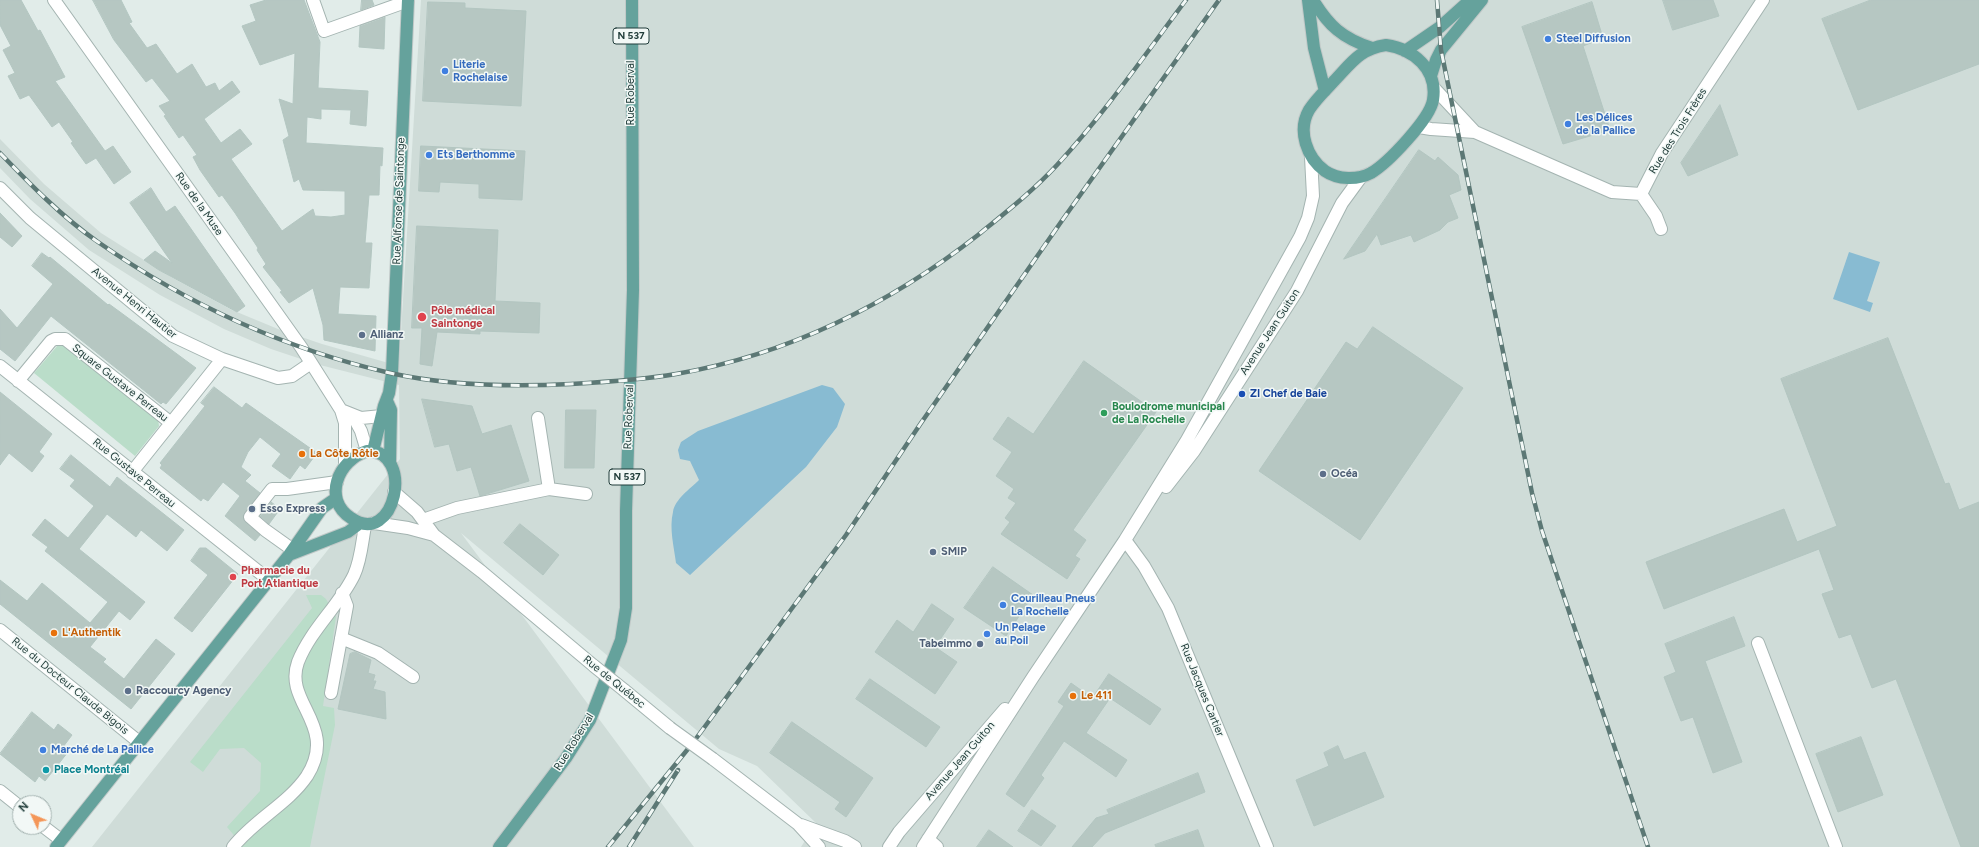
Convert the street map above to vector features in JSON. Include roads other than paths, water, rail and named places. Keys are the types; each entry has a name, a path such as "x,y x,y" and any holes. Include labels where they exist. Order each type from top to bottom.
{"main road":[{"name":"Rue Roberval","path":"499,847 566,758 590,720 616,655 621,640 624,621 627,575 626,511 633,290 632,0"},
{"path":"1308,0 1314,48 1325,91"},
{"path":"1313,0 1330,25 1358,43 1372,48"},
{"path":"1405,51 1440,27 1470,0"},
{"path":"1431,76 1441,50 1482,0"},
{"name":"Rue Alfonse de Saintonge","path":"370,451 388,401 392,373 408,1"},
{"path":"1386,45 1396,46 1419,58 1431,76 1434,88 1433,100 1429,112 1419,126 1383,164 1371,173 1361,176 1338,178 1318,167 1311,157 1304,141 1304,127 1309,111 1325,91 1356,58 1372,48 1386,45"},
{"name":"Rue Alfonse de Saintonge","path":"388,401 391,410 390,463"},
{"path":"291,552 348,532 366,524 390,509 394,492 395,476 390,463 370,451 356,456 345,465 337,482 335,499 344,514 366,524"},
{"path":"58,844 291,552 322,508 335,499"}],"street":[{"name":"Rue de la Muse","path":"54,0 311,363 341,410 345,423 345,465"},
{"path":"313,0 324,31 408,1"},
{"name":"Rue des Trois Frères","path":"1641,194 1662,153 1763,0"},
{"path":"1434,88 1474,132"},
{"path":"1419,126 1431,130 1474,132 1612,192 1641,194 1656,216 1661,229"},
{"name":"Avenue Jean Guiton","path":"926,843 1033,677 1125,540 1187,440 1300,237 1308,218 1313,196 1311,157"},
{"name":"Avenue Jean Guiton","path":"1125,540 1194,451 1297,291 1342,203 1361,176"},
{"name":"Avenue Henri Hautier","path":"0,188 30,218 173,336 222,359 278,378 292,376 311,363"},
{"name":"Square Gustave Perreau","path":"18,381 51,341 55,339 65,339 171,423"},
{"path":"1238,348 1254,357"},
{"name":"Square Gustave Perreau","path":"132,472 222,359"},
{"name":"Rue Gustave Perreau","path":"0,366 269,580"},
{"path":"341,410 361,418 382,416"},
{"path":"353,416 370,451"},
{"path":"538,418 549,489"},
{"path":"291,552 250,517 272,489 288,490 337,482"},
{"path":"423,520 457,508 549,489 586,494"},
{"name":"Rue de Québec","path":"394,492 417,512 434,535 482,572 670,728 798,824 819,847"},
{"path":"233,847 294,790 307,776 314,760 317,744 315,729 298,694 294,680 298,663 303,651 316,629 353,576 358,564 366,524"},
{"name":"Rue de Québec","path":"366,524 408,528 434,535"},
{"name":"Rue Jacques Cartier","path":"1125,540 1144,566 1168,608 1267,847"},
{"path":"331,693 347,606 342,593"},
{"name":"Rue du Docteur Claude Bigois","path":"0,630 139,742"},
{"path":"341,638 378,653 413,677"},
{"path":"1758,643 1836,847"},
{"name":"Avenue Jean Guiton","path":"889,847 954,767 1033,677"},
{"path":"0,791 12,801"},
{"name":"Rue de Québec","path":"798,824 845,841 856,847"},
{"path":"51,835 58,844"},
{"path":"926,843 937,847"}],"water":[{"path":"1849,252 1880,262 1867,301 1873,303 1870,312 1833,299"},
{"path":"822,385 833,388 845,404 837,427 806,467 690,575 676,563 672,538 672,518 674,507 683,494 699,480 690,461 680,459 678,450 681,442 698,431"}],"railway":[{"path":"0,153 72,222 98,242 132,264 166,285 238,322 313,351 390,373 435,381 458,383 549,385 610,382 650,378 717,365 758,354 797,340 836,323 873,304 944,260 1009,210 1057,165 1091,126 1186,0"},
{"path":"608,847 692,744 846,535 921,423 1061,222 1219,0"},
{"path":"1437,0 1441,50 1532,493 1542,531 1648,847"},
{"path":"629,847 678,770"}],"place":[{"name":"Steel Diffusion","path":"1548,39"},
{"name":"Literie Rochelaise","path":"445,71"},
{"name":"Les Délices de la Pallice","path":"1568,124"},
{"name":"Ets Berthomme","path":"429,155"},
{"name":"Pôle médical Saintonge","path":"422,317"},
{"name":"Allianz","path":"362,335"},
{"name":"ZI Chef de Baie","path":"1242,394"},
{"name":"Boulodrome municipal de La Rochelle","path":"1104,413"},
{"name":"La Côte Rôtie","path":"302,454"},
{"name":"Océa","path":"1323,474"},
{"name":"Esso Express","path":"252,509"},
{"name":"SMIP","path":"933,552"},
{"name":"Pharmacie du Port Atlantique","path":"233,577"},
{"name":"Courilleau Pneus La Rochelle","path":"1003,605"},
{"name":"L'Authentik","path":"54,633"},
{"name":"Un Pelage au Poil","path":"987,634"},
{"name":"Tabeimmo","path":"980,644"},
{"name":"Raccourcy Agency","path":"128,691"},
{"name":"Le 411","path":"1073,696"},
{"name":"Marché de La Pallice","path":"43,750"},
{"name":"Place Montréal","path":"46,770"}]}
